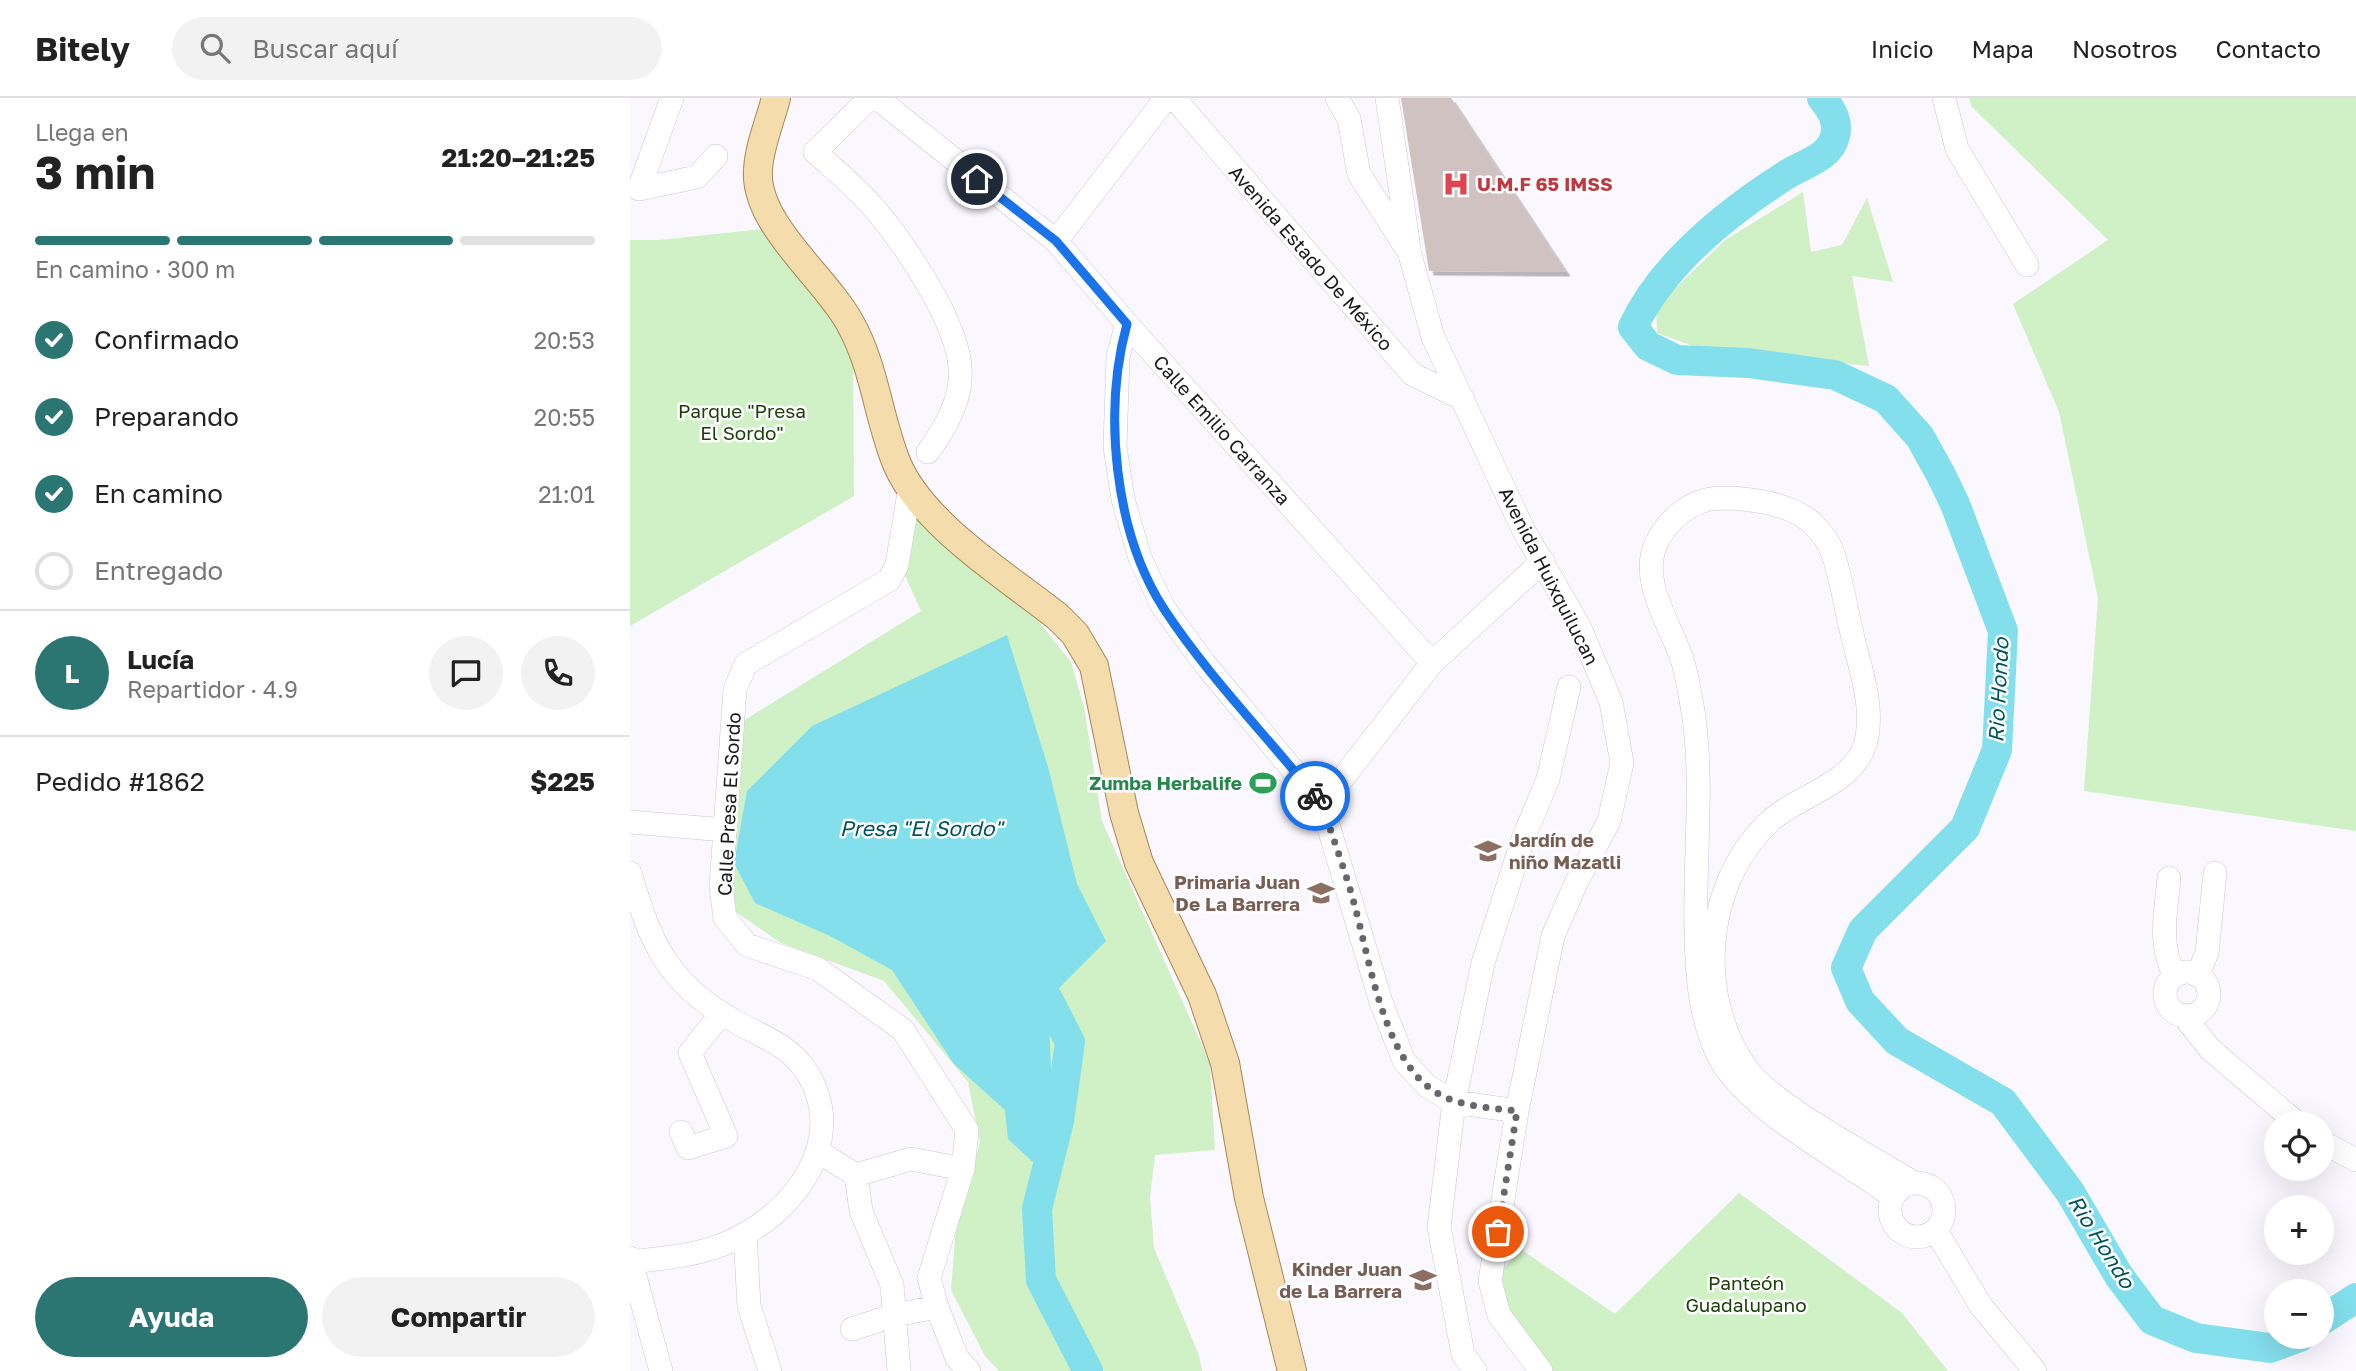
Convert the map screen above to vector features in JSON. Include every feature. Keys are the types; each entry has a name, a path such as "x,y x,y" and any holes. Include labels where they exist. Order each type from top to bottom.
{"main road":[{"path":"776,98 758,169 761,193 776,225 840,305 852,326 874,384 888,441 910,487 958,537 1058,617 1075,634 1094,666 1124,813 1139,863 1202,995 1225,1063 1249,1198 1292,1371"}],"street":[{"path":"672,98 639,189 697,177 716,156"},
{"path":"870,98 815,152 875,209 940,306 956,342 961,370 955,402 941,435 928,452"},
{"name":"Calle Emilio Carranza","path":"877,98 1056,241 1127,324 1432,663"},
{"path":"1056,241 1166,98"},
{"name":"Avenida Estado De México","path":"1174,98 1412,374 1463,399"},
{"path":"1337,98 1349,119 1359,174 1410,255"},
{"name":"Avenida Huixquilucan","path":"1387,98 1410,255 1433,337 1523,529 1580,628 1611,702 1622,763 1609,821 1576,883 1553,936 1517,1111 1490,1281 1499,1315 1541,1371"},
{"path":"1944,98 1957,149 2027,265"},
{"path":"1127,324 1118,356 1115,447 1123,499 1140,558 1163,607 1204,663 1322,805 1353,899 1381,1002 1404,1061 1427,1086 1454,1102 1517,1111"},
{"name":"Calle Presa El Sordo","path":"910,487 897,565 890,580 746,664 735,689 721,886 725,918 747,945 818,969 904,1030 967,1130 963,1169 929,1278 957,1358 969,1371"},
{"path":"1893,1197 1853,1166 1769,1112 1740,1085 1719,1057 1701,1011 1694,870 1697,756 1693,712 1683,663 1653,580 1653,552 1666,528 1685,508 1710,498 1740,498 1780,506 1810,521 1831,547 1868,704 1868,731 1862,754 1841,779 1792,803 1767,824 1742,852 1720,898 1714,950 1717,998 1730,1036 1748,1070 1777,1098 1914,1183 1931,1186 1942,1199 1944,1216 1936,1231 1920,1238 1903,1234 1892,1222 1890,1205 1893,1197 1906,1185 1914,1183"},
{"path":"1322,805 1432,663 1543,561"},
{"path":"1475,1371 1463,1353 1438,1227 1454,1102 1483,963 1523,839 1548,779 1569,687"},
{"path":"630,822 726,830"},
{"path":"630,873 642,916 662,960 721,1014 782,1047 803,1067 819,1108 820,1153 783,1206 745,1234 689,1255 630,1260 661,1371"},
{"path":"2215,873 2207,953 2186,975 2170,981 2165,995 2171,1009 2184,1016 2210,1049 2283,1111"},
{"path":"2169,878 2164,946 2167,961 2207,986 2208,1001 2198,1013 2184,1016"},
{"path":"681,1132 688,1148 726,1136 690,1053 721,1014"},
{"path":"2334,1148 2356,1160"},
{"path":"820,1153 856,1175 911,1159 963,1169"},
{"path":"856,1175 861,1211 892,1285 899,1371"},
{"path":"1936,1231 1981,1306 2035,1371"},
{"path":"745,1234 749,1306 770,1371"},
{"path":"852,1329 895,1315 937,1307"}],"green space":[{"path":"1969,98 2356,98 2356,831 2084,791 2098,598 2059,412 2013,304 2108,240 1971,106"},
{"path":"1803,192 1811,252 1842,245 1867,198 1893,282 1852,276 1869,366 1696,347 1657,333 1656,307 1725,240"},
{"name":"Parque \"Presa El Sordo\"","path":"771,228 853,347 854,496 630,626 630,240 660,240"},
{"path":"914,512 1032,613 1071,662 1084,707 1102,821 1210,1063 1215,1150 1155,1155 1150,1197 1154,1248 1199,1355 1202,1371 999,1371 985,1356 951,1290 956,1227 980,1142 968,1082 884,981 781,943 736,912 731,889 738,724 921,611 903,571"},
{"name":"Panteón Guadalupano","path":"1739,1193 1902,1313 1948,1371 1541,1371 1490,1281 1522,1250 1615,1314"}],"water":[{"name":"Presa \"El Sordo\"","path":"1007,635 1048,767 1077,884 1106,941 1048,999 1052,1090 1036,1165 1008,1139 1005,1110 954,1064 892,970 830,936 755,903 734,863 747,791 812,726"}],"building":[{"name":"U.M.F 65 IMSS","path":"1401,98 1451,98 1566,272 1429,271"}],"waterway":[{"name":"Rio Hondo","path":"1822,98 1836,125 1835,136 1828,150 1742,205 1699,241 1661,281 1633,327 1648,346 1677,360 1748,363 1835,375 1886,399 1920,437 1941,475 1955,504 2003,631 1997,750 1965,828 1863,930 1846,968 1860,1001 1897,1041 2003,1102 2070,1192 2119,1276 2152,1320 2196,1338 2264,1347"},
{"path":"1048,999 1070,1042 1059,1121 1037,1209 1041,1280 1088,1371"},
{"name":"Rio Hondo","path":"2334,1312 2356,1298"}],"way so far":[{"path":"1315,796 1322,805 1353,899 1381,1002 1404,1061 1427,1086 1454,1102 1517,1111 1498,1232"}],"place":[{"name":"U.M.F 65 IMSS","path":"1456,184"},
{"name":"Zumba Herbalife","path":"1263,783"},
{"name":"Jardín de niño Mazatli","path":"1488,851"},
{"name":"Primaria Juan De La Barrera","path":"1321,893"},
{"name":"Kinder Juan de La Barrera","path":"1423,1280"}],"route":[{"path":"977,179 1056,241 1127,324 1118,356 1115,447 1123,499 1140,558 1163,607 1204,663 1315,796"}]}
